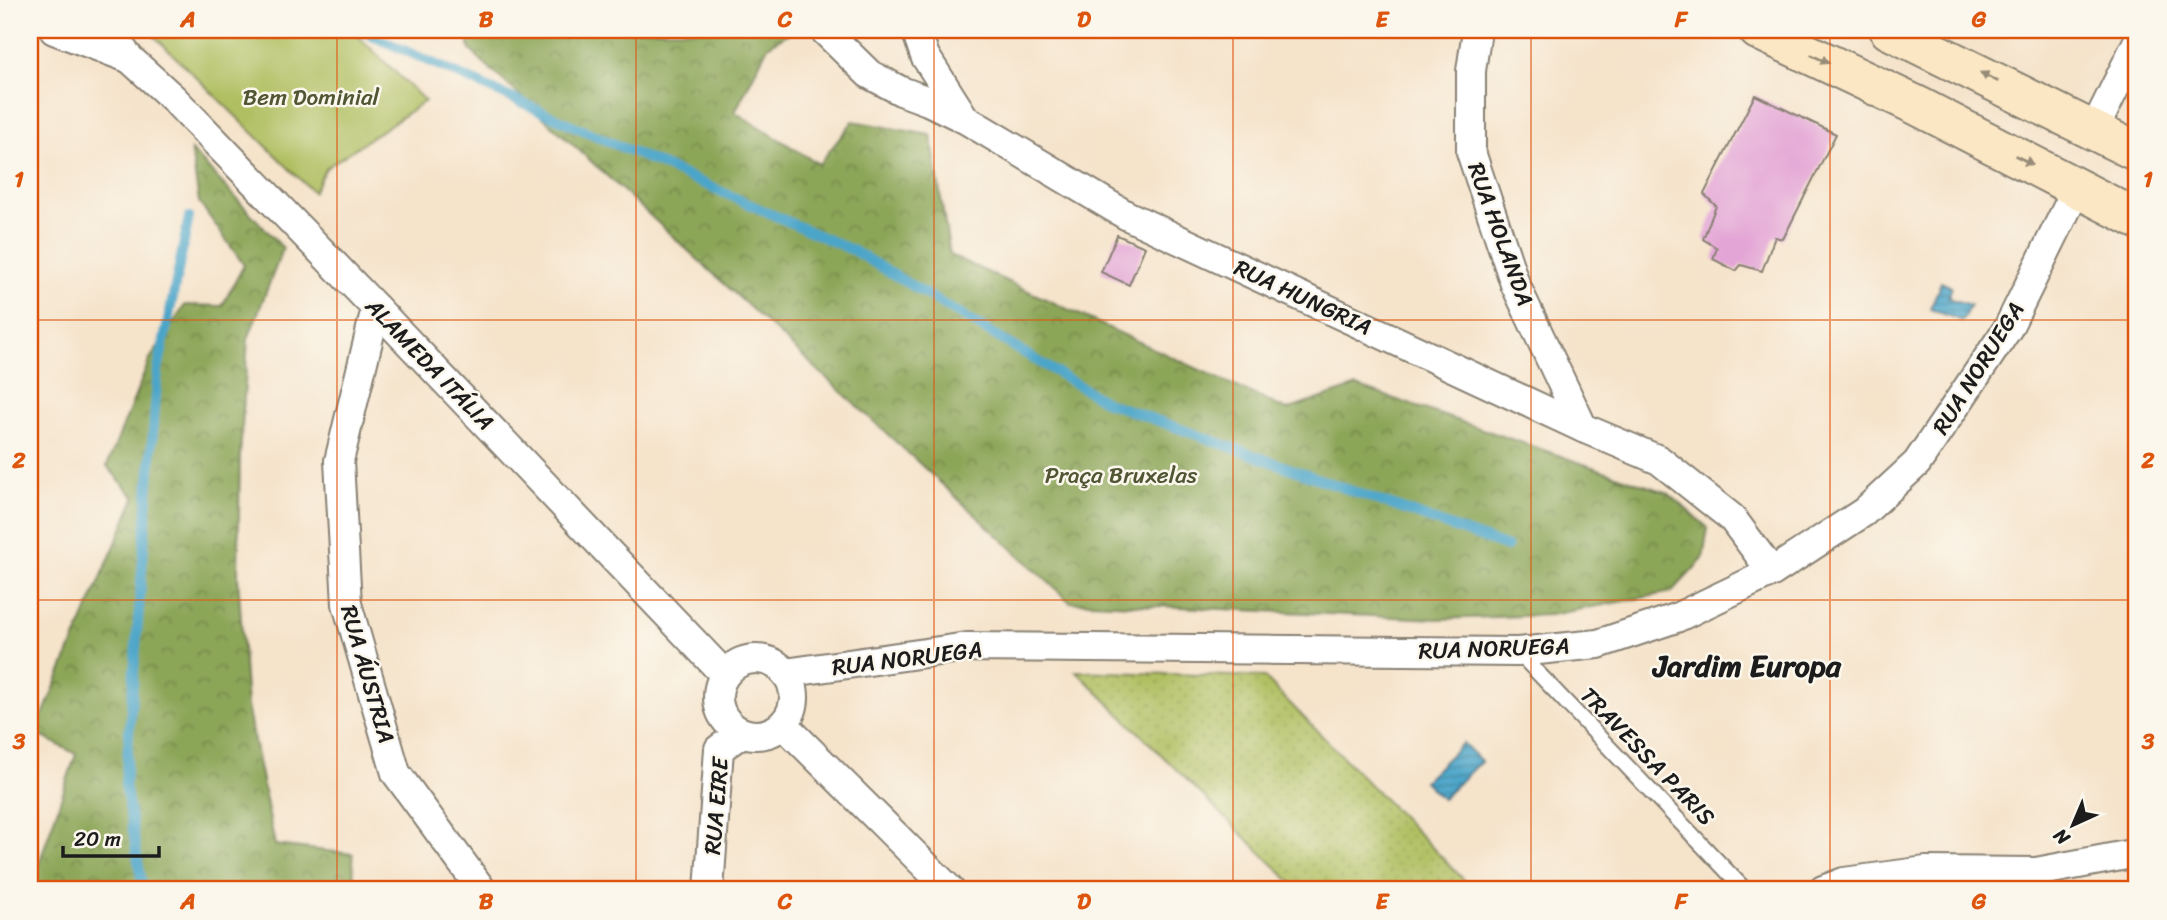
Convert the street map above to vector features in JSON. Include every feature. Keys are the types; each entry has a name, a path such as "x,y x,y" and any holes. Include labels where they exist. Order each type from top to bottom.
{"main road":[{"path":"1758,30 1918,106 2137,219"},
{"path":"1889,30 2137,152"}],"street":[{"name":"ALAMEDA ITÁLIA","path":"54,30 130,58"},
{"name":"ALAMEDA ITÁLIA","path":"107,30 130,58 173,98 376,308 725,675"},
{"name":"RUA HUNGRIA","path":"824,30 869,74 965,119 1126,215 1583,428 1660,460 1732,518 1772,572"},
{"path":"916,30 925,56 965,119"},
{"name":"RUA HOLANDA","path":"1476,30 1471,71 1471,152 1515,284 1583,428"},
{"path":"2094,130 2137,43"},
{"name":"RUA NORUEGA","path":"785,673 967,647 1518,652 1598,644 1676,618 1772,572 1864,512 1917,463 2008,328 2077,188"},
{"name":"RUA ÁUSTRIA","path":"376,308 339,461 347,604 396,773 482,890"},
{"path":"755,660 766,661 785,673 791,683 793,705 783,724 774,731 764,735 742,733 724,718 718,696 725,675 733,667 755,660"},
{"path":"783,724 950,890"},
{"name":"RUA EIRE","path":"709,890 719,749 742,733"},
{"path":"1823,890 1844,882 1926,872 2036,872 2137,853"}],"lane":[{"name":"TRAVESSA PARIS","path":"1518,652 1745,890"}],"green space":[{"name":"Bem Dominial","path":"148,30 352,30 425,101 326,168 313,192"},
{"name":"Praça Bruxelas","path":"466,30 794,30 768,46 735,112 819,164 853,121 931,135 950,255 1287,410 1357,386 1668,493 1708,528 1703,559 1672,592 1550,615 1437,619 1070,602 470,50"},
{"path":"191,150 283,248 248,339 240,456 238,576 247,706 275,845 353,854 354,890 30,890 76,754 35,733 135,498 107,466 150,359 185,305 222,306 244,265 199,202"},
{"path":"1076,671 1264,677 1474,890 1299,890"}],"water":[{"path":"1941,282 1952,287 1948,298 1970,305 1962,321 1930,309"},
{"path":"1463,743 1481,761 1442,799 1424,781"}],"building":[{"path":"1755,95 1836,134 1783,239 1775,237 1762,271 1741,265 1736,271 1713,259 1717,248 1703,239 1716,206 1704,194"},
{"path":"1117,235 1145,247 1129,285 1101,272"}],"waterway":[{"path":"359,30 854,251 1106,402 1507,547"},
{"path":"143,890 125,784 158,370 189,217"}],"district":[{"name":"Jardim Europa","path":"1747,666"}]}
